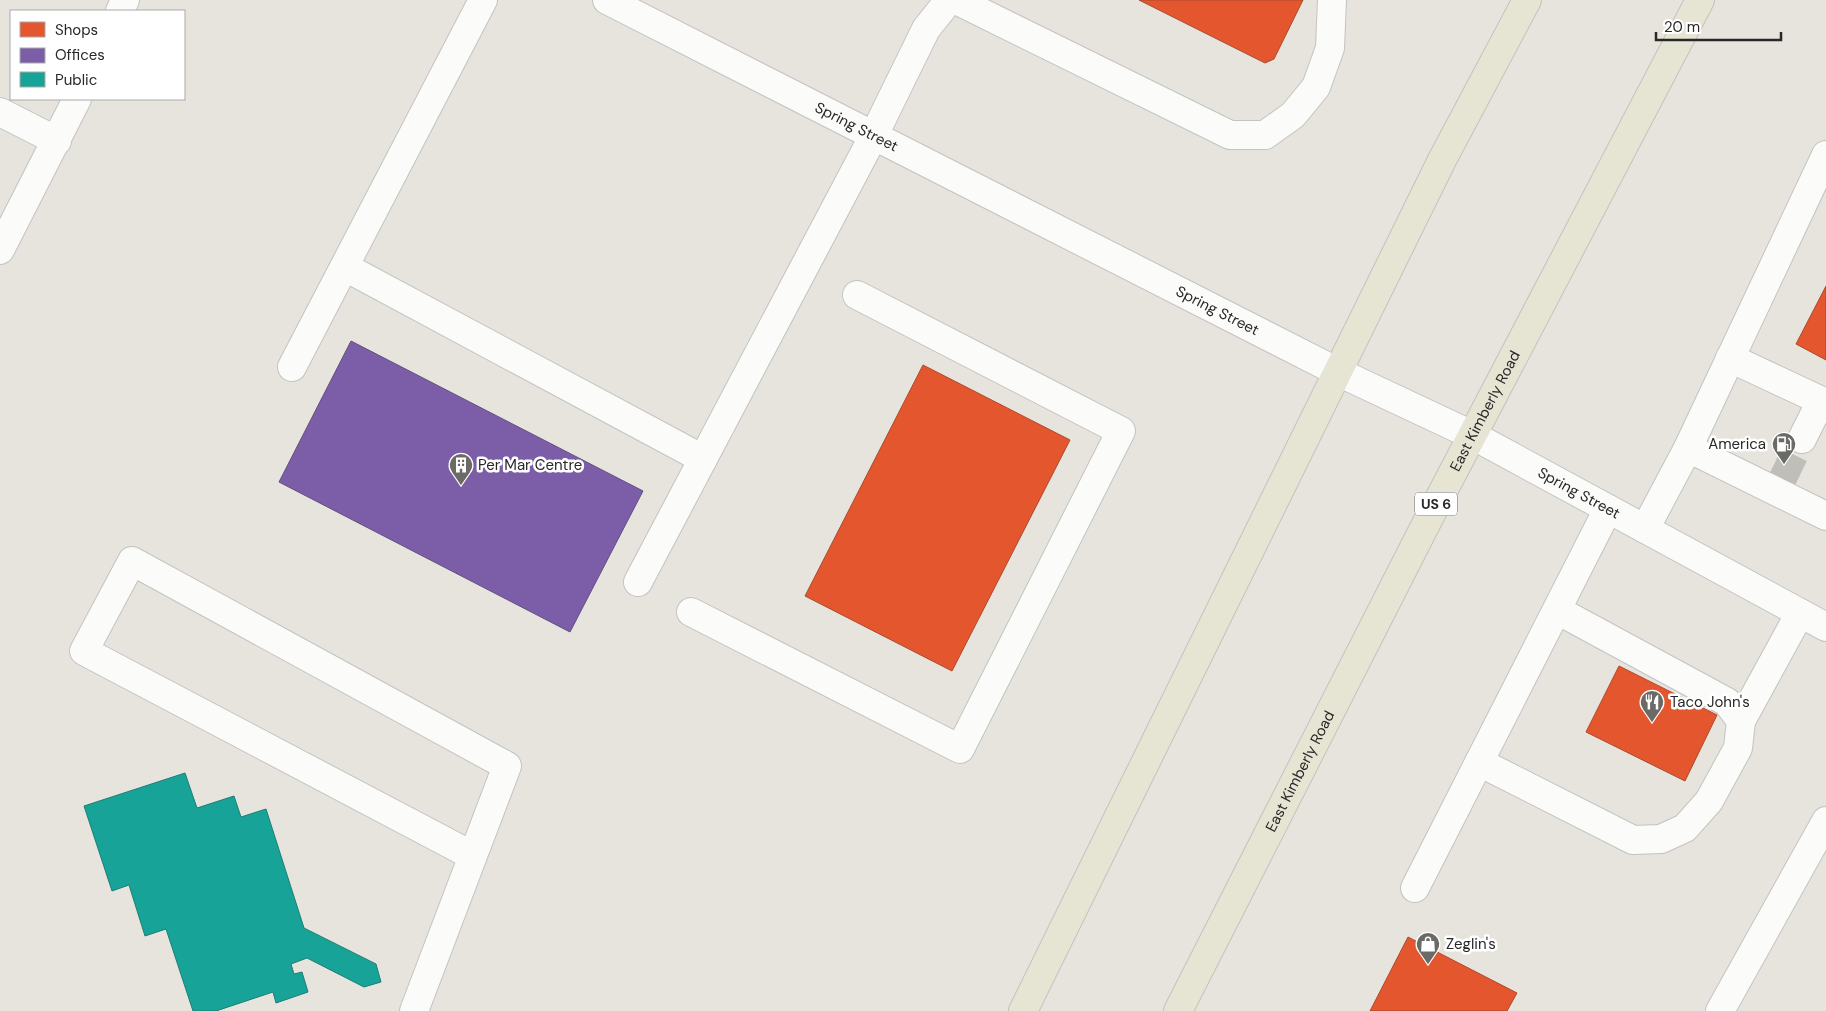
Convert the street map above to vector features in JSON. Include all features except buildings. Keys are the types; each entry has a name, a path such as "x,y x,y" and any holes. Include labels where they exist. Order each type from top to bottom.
{"main road":[{"path":"1023,1011 1442,160 1527,0"},
{"name":"East Kimberly Road","path":"1178,1011 1472,435 1700,0"}],"street":[{"path":"292,367 483,0"},
{"path":"638,582 874,135 926,28 949,0"},
{"path":"956,0 1230,135 1265,135 1293,115 1316,87 1330,48 1332,0"},
{"name":"Spring Street","path":"624,4 874,135 1338,372 1472,435 1826,627"},
{"path":"0,250 77,100"},
{"path":"0,112 57,141"},
{"path":"1645,529 1688,448 1826,155"},
{"path":"345,267 703,459"},
{"path":"691,612 960,749 1120,431 856,294"},
{"path":"1730,358 1823,402 1802,439"},
{"path":"1688,448 1780,487 1826,516"},
{"path":"1415,888 1608,508"},
{"path":"414,1011 473,856 506,766 132,561 84,651 473,856"},
{"path":"1556,610 1727,702 1741,721"},
{"path":"1479,762 1633,840 1660,839 1685,828 1708,801 1738,748 1741,721 1800,613"},
{"path":"1720,1011 1826,821"}],"tunnel":[{"path":"1782,480 1802,439"}],"place":[{"name":"America","path":"1784,465"},
{"name":"Per Mar Centre","path":"461,486"},
{"name":"Taco John's","path":"1652,723"},
{"name":"Zeglin's","path":"1428,965"}]}
